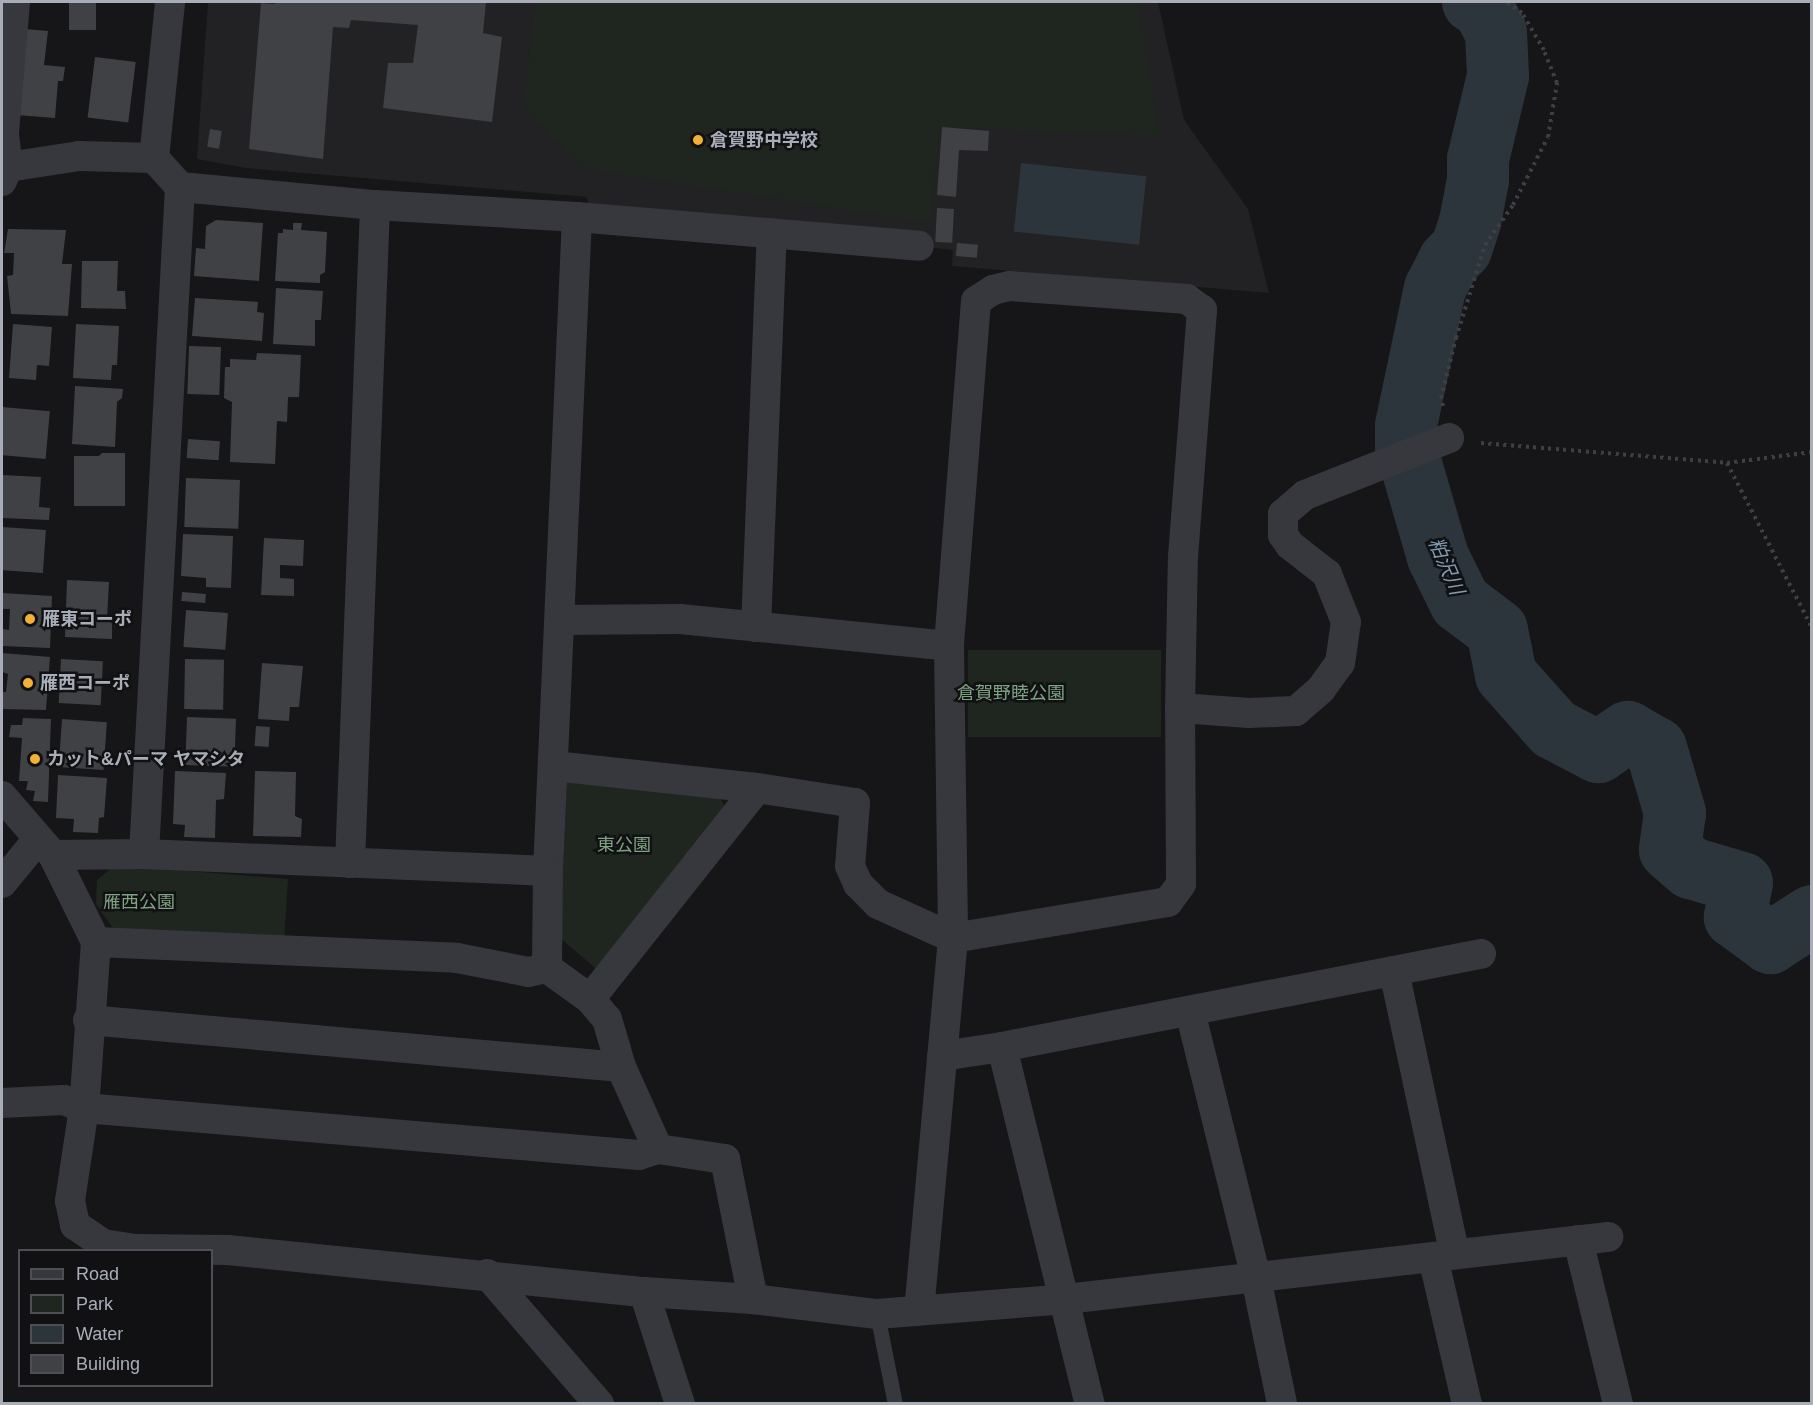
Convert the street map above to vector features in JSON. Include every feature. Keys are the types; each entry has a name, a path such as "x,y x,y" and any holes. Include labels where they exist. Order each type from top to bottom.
{"street":[{"path":"15,2 4,133 5,174 79,156 154,158 180,187 375,205 577,217 919,246"},
{"path":"154,158 170,2"},
{"path":"144,854 180,187"},
{"path":"350,863 375,205"},
{"path":"547,968 548,871 577,217"},
{"path":"756,627 772,233"},
{"path":"554,766 757,788 855,803 850,866 858,884 878,904 953,938 1168,902 1181,885 1180,708 1183,557 1202,310 1187,299 1009,286 993,290 976,301 949,646 953,938 919,1310"},
{"path":"1180,708 1250,713 1296,711 1321,689 1340,663 1346,622 1327,574 1290,545 1283,535 1283,514 1305,495 1449,438"},
{"path":"560,620 680,619 949,646"},
{"path":"591,999 757,788"},
{"path":"2,796 46,847 96,942 88,1020 84,1108 70,1201 75,1225 103,1244 134,1249"},
{"path":"2,883 46,847 144,854 548,871"},
{"path":"96,942 457,958 529,972 547,968 591,999 607,1019 621,1067 658,1149"},
{"path":"942,1056 1002,1047 1481,954"},
{"path":"1394,971 1444,1256 1467,1404"},
{"path":"1190,1011 1256,1278 1282,1404"},
{"path":"88,1020 621,1067"},
{"path":"1002,1047 1066,1299 1090,1404"},
{"path":"2,1103 64,1100 84,1108 639,1155 658,1149 725,1159 753,1299"},
{"path":"213,1250 487,1274 644,1292 753,1299 877,1314 1066,1299 1608,1237"},
{"path":"1578,1240 1618,1404"},
{"path":"487,1274 599,1404"},
{"path":"644,1292 680,1404"}],"lane":[{"path":"877,1314 895,1404"}],"path":[{"path":"1506,2 1522,13 1544,50 1557,83 1548,137 1514,205 1485,245 1456,338 1442,398 1449,438 1468,442 1727,463 1812,452"},
{"path":"1727,463 1812,628"}],"shaded area":[{"name":"倉賀野中学校","path":"208,2 1158,2 1184,120 1248,209 1269,293 952,266 953,250 589,210 587,197 246,168 197,159"}],"green space":[{"path":"535,2 1138,2 1160,136 940,127 930,223 581,168 524,107"},
{"name":"倉賀野睦公園","path":"968,650 1161,650 1161,737 968,737"},
{"name":"東公園","path":"567,778 719,796 724,805 692,855 601,973 560,938"},
{"name":"雁西公園","path":"115,865 288,879 284,941 119,937 96,904 97,880"}],"water":[{"path":"1021,163 1146,176 1139,245 1014,232"}],"building":[{"path":"69,2 96,2 96,30 69,30"},
{"path":"275,2 486,2 483,33 502,37 492,122 383,108 388,63 413,63 418,25 351,20 349,28 333,27 323,159 249,149 261,3 275,4"},
{"path":"25,29 48,31 44,65 65,67 63,81 58,81 55,118 17,115"},
{"path":"95,57 136,62 128,123 88,118"},
{"path":"942,127 989,131 988,151 959,150 956,197 937,195"},
{"path":"210,129 222,131 219,149 207,147"},
{"path":"937,208 954,209 952,243 935,242"},
{"path":"216,220 263,223 259,281 194,276 196,248 205,249 206,226"},
{"path":"293,223 302,223 301,230 327,232 325,272 320,275 320,283 275,281 278,233 283,233 283,229 293,230"},
{"path":"8,229 66,230 62,264 72,264 68,316 11,314 7,276 13,275 14,253 4,253"},
{"path":"957,243 978,245 977,258 956,256"},
{"path":"82,261 118,261 117,291 125,291 126,309 81,308"},
{"path":"276,288 323,291 321,320 315,320 315,346 273,344"},
{"path":"195,298 258,302 257,312 264,313 262,341 192,336"},
{"path":"13,324 52,327 49,366 37,365 36,380 9,378"},
{"path":"76,324 119,326 117,365 112,365 111,380 73,378"},
{"path":"189,346 221,347 219,395 187,394"},
{"path":"257,353 301,355 299,397 288,397 287,422 277,421 275,464 230,462 232,402 224,398 225,367 230,367 230,359 256,360"},
{"path":"75,386 123,389 122,398 117,402 115,447 72,444"},
{"path":"2,407 50,411 46,459 2,455"},
{"path":"188,439 220,441 219,460 187,458"},
{"path":"102,453 125,453 125,506 74,506 74,456 99,456"},
{"path":"2,475 41,477 39,507 50,508 49,520 2,518"},
{"path":"186,478 240,480 238,529 184,527"},
{"path":"2,527 46,530 43,573 2,570"},
{"path":"183,534 233,536 231,588 206,587 206,578 181,576"},
{"path":"264,538 304,540 303,566 280,565 280,578 294,579 294,596 261,595"},
{"path":"67,580 109,582 107,619 112,621 112,639 65,637"},
{"path":"182,592 206,594 205,603 181,601"},
{"name":"雁東コーポ","path":"2,593 52,596 50,648 2,646 2,629 9,630 10,609 2,609"},
{"path":"186,610 228,613 225,650 183,647"},
{"name":"雁西コーポ","path":"2,653 50,657 46,710 2,709 2,692 6,692 8,674 2,672"},
{"path":"61,659 103,661 101,705 59,703"},
{"path":"185,659 224,660 223,710 184,709"},
{"path":"262,663 303,666 299,707 290,707 289,721 258,719"},
{"path":"187,717 236,719 234,767 185,765"},
{"name":"カット&パーマ ヤマシタ","path":"23,718 51,719 48,802 33,801 35,791 26,790 28,781 19,781 22,738 9,737 11,725 22,725"},
{"path":"62,719 107,722 104,770 59,767"},
{"path":"256,726 270,727 269,747 255,746"},
{"path":"175,771 226,773 224,799 216,800 215,838 184,837 185,825 173,824"},
{"path":"255,771 296,772 295,816 302,819 301,837 253,836"},
{"path":"58,775 107,778 104,817 99,818 98,833 73,832 74,819 56,818"}],"waterway":[{"name":"粕沢川","path":"1473,2 1483,8 1496,32 1498,76 1478,159 1478,180 1470,222 1461,249 1449,261 1435,288 1406,426 1406,447 1438,557 1460,602 1497,630 1506,675 1554,729 1598,752 1628,732 1656,748 1675,813 1670,850 1691,868 1742,883 1735,917 1770,943 1812,916"}],"place":[{"name":"倉賀野中学校","path":"698,140"},
{"name":"雁東コーポ","path":"30,619"},
{"name":"雁西コーポ","path":"28,683"},
{"name":"カット&パーマ ヤマシタ","path":"35,759"}]}
